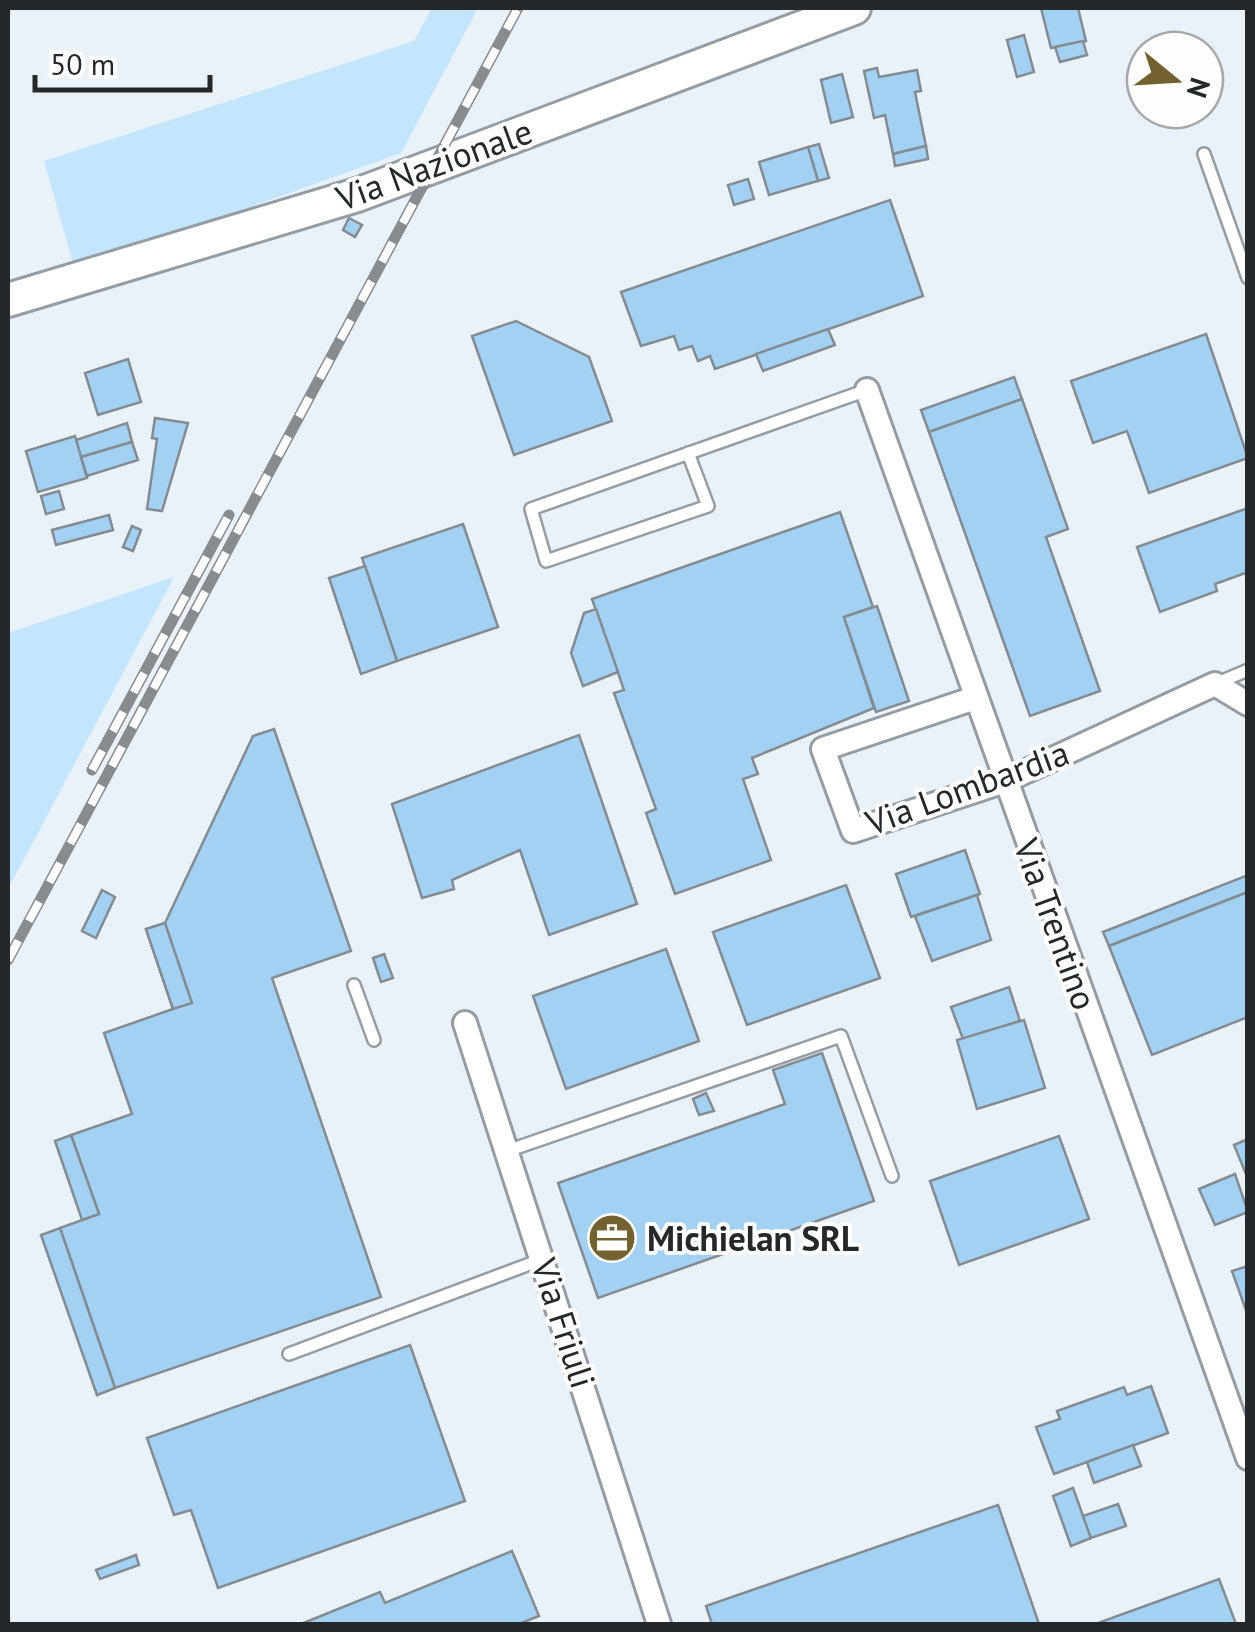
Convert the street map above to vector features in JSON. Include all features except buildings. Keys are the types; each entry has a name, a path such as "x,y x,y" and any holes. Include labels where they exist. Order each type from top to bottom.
{"street":[{"name":"Via Nazionale","path":"8,300 357,195 854,8"},
{"name":"Via Trentino","path":"867,390 1248,1458"},
{"name":"Via Lombardia","path":"976,698 823,748 853,831 1005,781 1215,684"},
{"path":"1215,684 1248,704"},
{"name":"Via Friuli","path":"464,1022 659,1624"}],"lane":[{"path":"1204,154 1248,278"},
{"path":"688,453 708,506 546,560 531,509 688,453 867,390"},
{"path":"1215,684 1248,670"},
{"path":"354,985 374,1040"},
{"path":"507,1151 841,1036 892,1176"},
{"path":"289,1354 542,1259"}],"shaded area":[{"path":"432,8 478,8 401,153 75,270 44,161 414,41"},
{"path":"174,577 8,889 8,633"}],"railway":[{"path":"8,960 518,8"},
{"path":"92,770 229,515"}],"place":[{"name":"Michielan SRL","path":"612,1238"}]}
